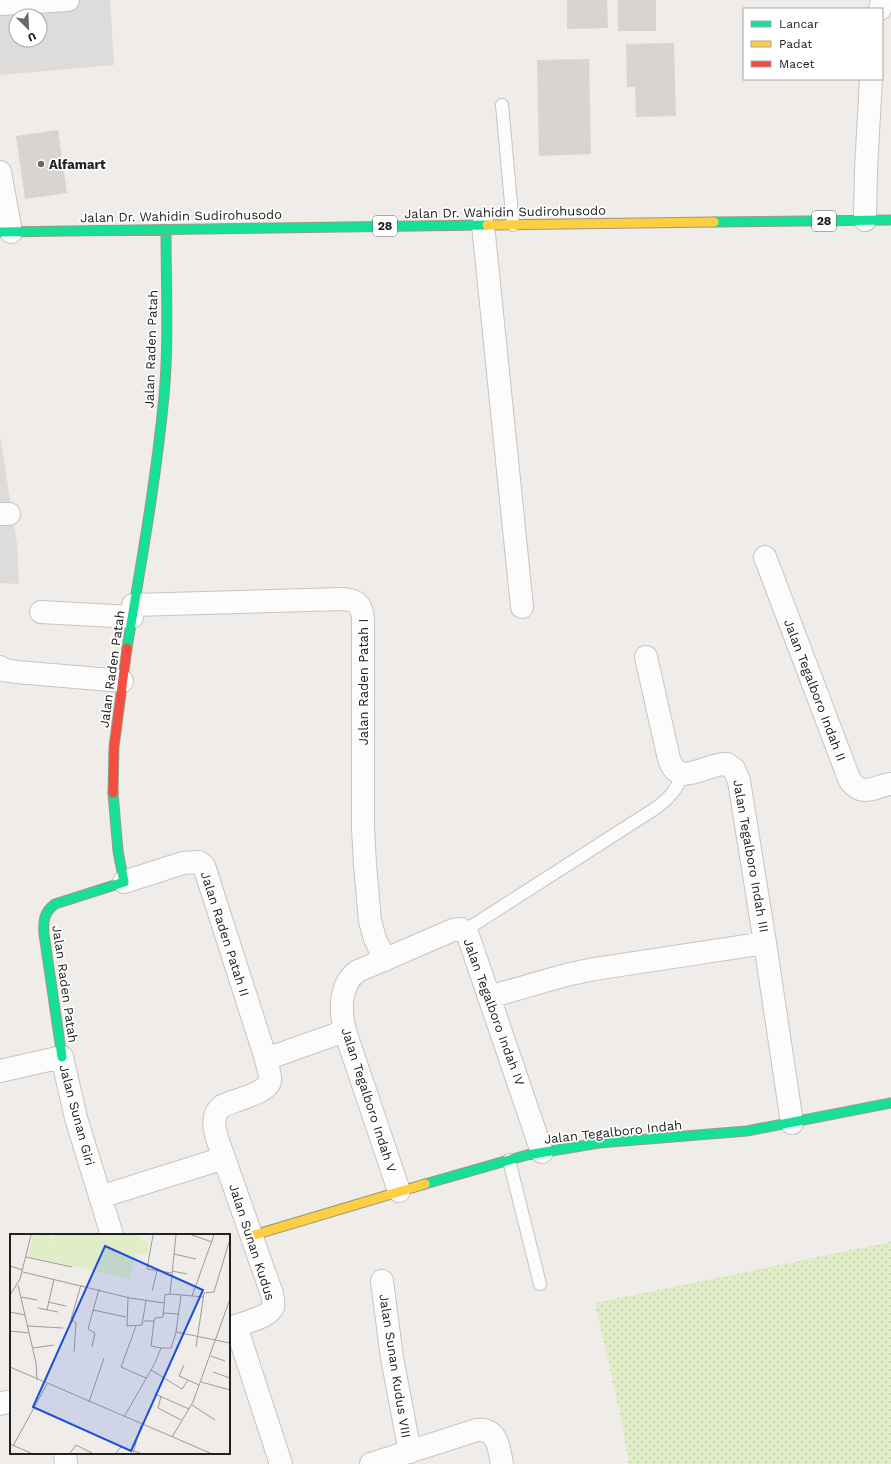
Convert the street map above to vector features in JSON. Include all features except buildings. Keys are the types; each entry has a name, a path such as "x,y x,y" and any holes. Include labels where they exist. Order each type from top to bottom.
{"main road":[{"name":"Jalan Dr. Wahidin Sudirohusodo","path":"6,232 891,220"},
{"name":"Jalan Raden Patah","path":"62,1057 44,934 44,918 46,912 49,908 58,903 124,882 115,827 113,773 114,747 122,681 154,480 164,395 166,347 166,230"},
{"name":"Jalan Tegalboro Indah","path":"251,1236 399,1191 542,1152 599,1143 747,1131 891,1103"}],"street":[{"path":"0,4 68,0"},
{"path":"865,220 871,80"},
{"path":"0,172 6,232"},
{"path":"483,225 522,607"},
{"name":"Jalan Tegalboro Indah II","path":"765,557 850,781 856,787 863,790 891,784"},
{"name":"Jalan Raden Patah I","path":"133,611 344,599 354,600 359,605 363,619 363,828 365,865 370,921 375,939 385,960"},
{"path":"41,612 133,611"},
{"path":"646,657 669,759 675,771 682,775"},
{"path":"0,668 3,670 17,672 122,681"},
{"name":"Jalan Tegalboro Indah III","path":"682,775 722,764 731,766 737,774 742,792 792,1123"},
{"name":"Jalan Raden Patah II","path":"124,882 182,863 199,862 204,866 266,1059 270,1078 267,1088 222,1106 217,1110 214,1116 217,1136 224,1158"},
{"name":"Jalan Tegalboro Indah IV","path":"385,960 447,932 458,929 467,934 542,1152"},
{"path":"489,996 594,969 765,943"},
{"name":"Jalan Tegalboro Indah V","path":"385,960 358,971 349,979 343,995 342,1014 345,1031 399,1191"},
{"path":"266,1059 345,1031"},
{"name":"Jalan Sunan Giri","path":"0,1071 62,1057 76,1118 112,1234"},
{"path":"100,1197 224,1158"},
{"name":"Jalan Sunan Kudus","path":"224,1158 272,1294 273,1306 271,1310 266,1314 233,1327 281,1464"},
{"name":"Jalan Sunan Kudus VIII","path":"382,1281 392,1358 410,1452"},
{"path":"0,1404 10,1401"},
{"name":"Jalan Sunan Kudus VIII","path":"371,1464 478,1430 484,1430 491,1433 502,1464"}],"lane":[{"path":"502,105 513,225"},
{"path":"464,931 656,808 672,794 682,775"},
{"path":"509,1160 540,1284"}],"shaded area":[{"path":"0,0 110,0 114,65 0,75"},
{"path":"0,435 17,544 19,584 0,583"}],"green space":[{"path":"891,1242 891,1464 629,1464 621,1418 595,1303"}],"traffic: fast":[{"path":"714,222 891,220"},
{"path":"0,232 487,225"},
{"path":"127,648 143,554 161,428 166,375 166,230"},
{"path":"62,1057 44,934 44,921 48,910 55,904 124,882 118,851 113,793"},
{"path":"425,1184 527,1155 599,1143 747,1131 891,1103"}],"traffic: slow":[{"path":"487,225 714,222"},
{"path":"251,1236 425,1184"}],"traffic: jam":[{"path":"113,793 114,747 127,648"}],"place":[{"name":"Alfamart","path":"41,164"}]}
